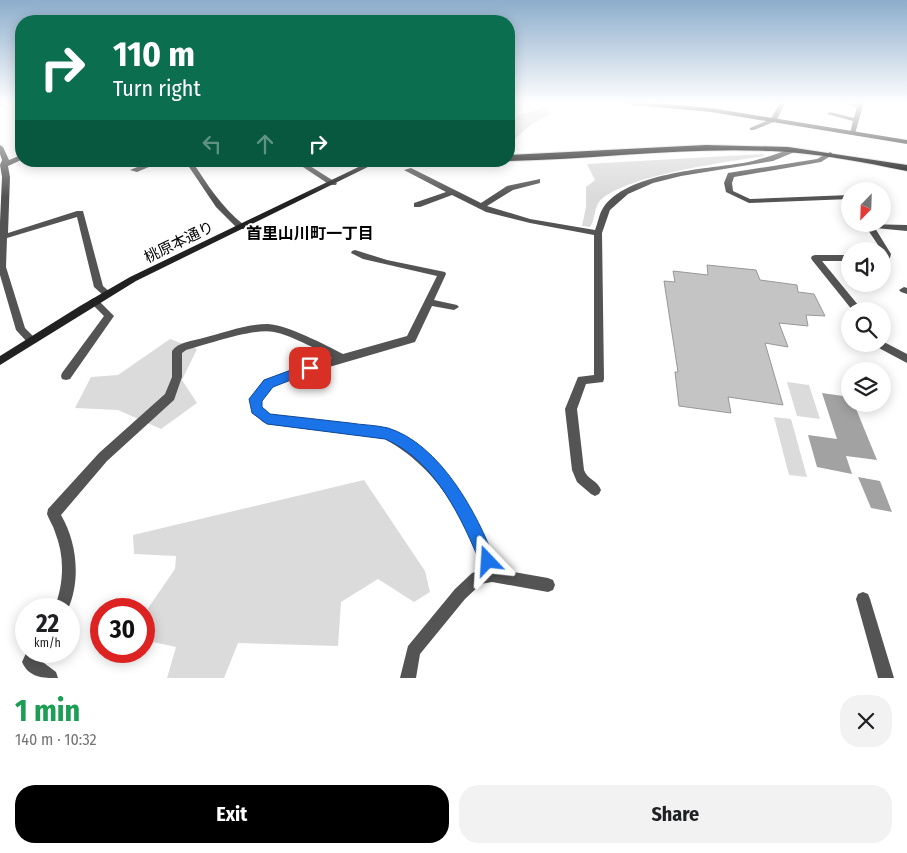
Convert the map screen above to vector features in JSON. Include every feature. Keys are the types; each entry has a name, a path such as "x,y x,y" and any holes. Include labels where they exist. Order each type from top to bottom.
{"main road":[{"path":"853,134 907,142"},
{"path":"515,158 712,148 795,150 830,154 907,168"},
{"name":"桃原本通り","path":"0,362 107,294 365,167"}],"street":[{"path":"0,147 6,160 3,166 2,267 14,312 21,330 32,340"},
{"path":"594,490 581,478 578,470 570,415 582,380 599,379 598,233 602,216 621,194 631,188 657,180 771,159 795,150"},
{"path":"830,154 813,162 731,175 728,183 730,192 749,201 841,197"},
{"path":"3,166 15,160"},
{"path":"134,170 143,167"},
{"path":"192,167 232,221 241,227"},
{"path":"307,167 333,183"},
{"path":"408,170 481,207 530,221 598,233"},
{"path":"481,207 510,188 537,181"},
{"path":"418,204 452,192"},
{"path":"2,237 80,213 99,287 107,294"},
{"path":"891,226 907,228"},
{"path":"355,253 380,262 442,274 411,339 341,358 268,383 256,399 256,409 267,419 386,434 402,440 424,456 448,487 478,535 492,574"},
{"path":"841,258 815,258 841,290"},
{"path":"843,292 851,302"},
{"path":"66,376 109,316 94,301"},
{"path":"430,302 454,307"},
{"path":"65,598 70,561 60,524 53,514 104,457 170,397 177,377 177,351 245,331 267,328 277,329 341,358"},
{"path":"891,350 907,359"},
{"path":"408,678 413,651 460,594 477,578 492,574 548,585"},
{"path":"862,599 886,678"},
{"path":"31,663 50,678"}],"shaded area":[{"path":"762,154 766,156 677,171 629,185 611,193 599,202 590,227 582,226 586,207 586,187 595,180 587,164"},
{"path":"170,339 197,349 182,380 197,403 161,429 118,410 75,408 91,377 118,375"},
{"path":"787,382 809,385 820,419 797,416"},
{"path":"822,393 841,396 841,412 857,412 877,460 846,456 852,474 817,467 808,435 837,439"},
{"path":"774,417 791,419 807,477 789,475"},
{"path":"858,477 880,481 892,512 871,508"},
{"path":"364,480 425,571 430,592 414,602 378,579 341,602 338,646 238,643 224,678 167,678 176,647 155,642 155,598 175,569 176,556 134,554 133,535"}],"building":[{"path":"707,265 756,270 760,280 797,285 798,292 814,294 825,316 806,315 808,326 779,323 788,347 765,343 783,405 728,397 731,413 679,406 675,372 678,372 664,281 675,282 673,271 708,275"}],"district":[{"name":"首里山川町一丁目","path":"310,233"}],"route":[{"path":"310,368 268,383 256,399 256,409 267,419 386,434 402,440 424,456 448,487 478,535 488,561"}]}
